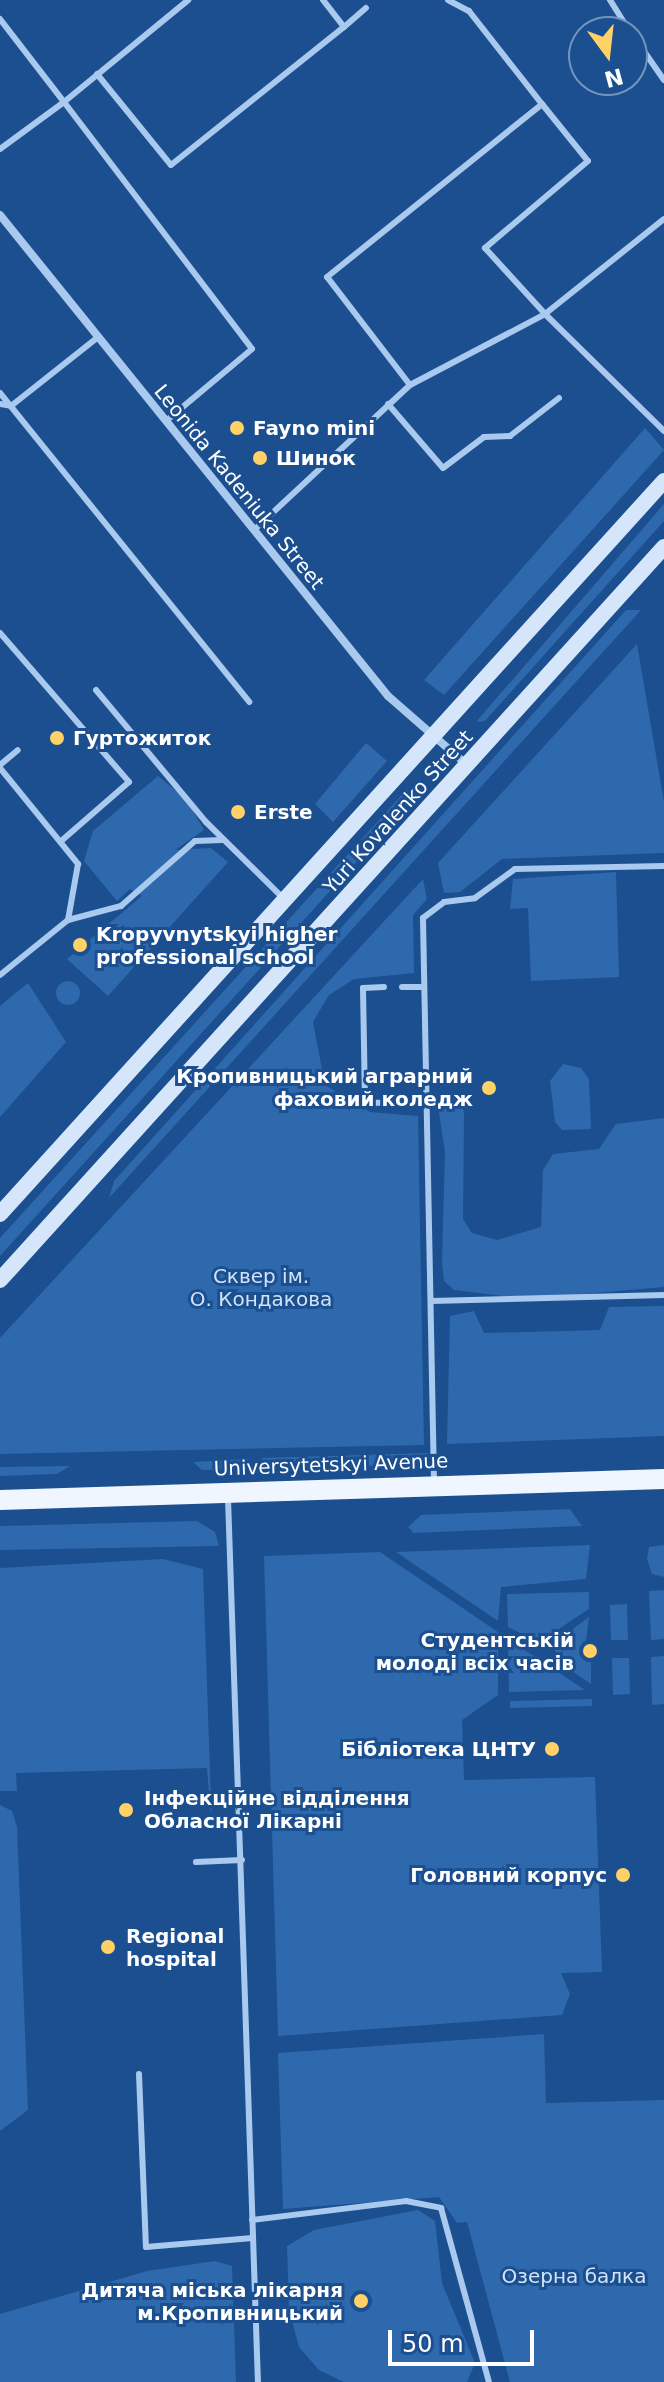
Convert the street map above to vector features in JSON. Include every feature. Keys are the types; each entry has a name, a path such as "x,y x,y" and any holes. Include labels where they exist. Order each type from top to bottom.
{"main road":[{"name":"Yuri Kovalenko Street","path":"0,1214 435,738 664,481"},
{"name":"Yuri Kovalenko Street","path":"0,1280 664,547"},
{"name":"Universytetskyi Avenue","path":"0,1500 664,1479"}],"street":[{"name":"Leonida Kadeniuka Street","path":"0,215 388,696 467,766"}],"lane":[{"path":"0,149 64,102 188,0"},
{"path":"323,0 344,27"},
{"path":"448,0 469,11 588,161 485,248 545,314 664,431"},
{"path":"97,74 171,165 366,8"},
{"path":"0,19 252,349 166,421"},
{"path":"648,57 664,80"},
{"path":"410,385 327,277 542,104"},
{"path":"254,530 410,385 545,314 664,219"},
{"path":"0,404 11,406 98,337"},
{"path":"0,393 249,702"},
{"path":"388,404 443,468 484,437 510,436 559,398"},
{"path":"0,633 129,782 60,842"},
{"path":"96,690 226,841 286,901"},
{"path":"18,750 0,767 78,864 68,920"},
{"path":"0,975 68,920 121,906 195,841 226,841"},
{"path":"434,1486 423,918 444,902 475,898 515,869 664,866"},
{"path":"384,987 363,988 365,1103 426,1102"},
{"path":"402,987 424,987"},
{"path":"431,1301 664,1295"},
{"path":"227,1493 258,2382"},
{"path":"196,1862 242,1860"},
{"path":"139,2074 146,2247 253,2238"},
{"path":"252,2220 406,2201 441,2208 489,2382"}],"green space":[{"path":"645,428 664,450 444,695 424,680"},
{"path":"664,504 664,521 485,721 476,722"},
{"path":"626,610 641,610 109,1198 114,1181"},
{"path":"637,644 664,802 664,853 502,859 460,892 444,893 438,863"},
{"path":"366,743 387,761 333,822 315,804"},
{"path":"158,776 186,799 204,830 175,850 211,848 228,862 108,996 67,959 142,896 130,889 117,901 84,861 93,831"},
{"path":"407,789 415,797 0,1256 0,1238"},
{"path":"616,872 619,977 531,981 528,908 510,909 513,879"},
{"name":"Сквер ім. О. Кондакова","path":"423,879 427,899 413,915 414,973 354,979 329,995 313,1022 325,1085 370,1112 418,1116 424,1445 0,1454 0,1338"},
{"path":"63,981 73,981 80,988 80,998 73,1005 63,1005 56,998 56,988"},
{"path":"28,983 66,1042 0,1117 0,1006"},
{"path":"563,1064 581,1068 589,1079 591,1129 562,1130 555,1122 550,1081"},
{"path":"450,1093 461,1098 464,1114 463,1219 472,1233 497,1240 541,1227 543,1170 553,1154 599,1149 616,1124 664,1118 664,1287 525,1299 454,1290 444,1281 445,1152 438,1106"},
{"path":"664,1306 664,1436 447,1444 450,1316 474,1311 484,1333 600,1330 609,1307"},
{"path":"428,1453 420,1465 262,1468 262,1458"},
{"path":"248,1459 248,1469 202,1470 193,1462"},
{"path":"70,1466 57,1474 0,1476 0,1467"},
{"path":"570,1509 582,1526 414,1533 408,1527 421,1515"},
{"path":"197,1521 215,1532 219,1546 0,1550 0,1526"},
{"path":"590,1545 586,1579 501,1587 498,1621 396,1552"},
{"path":"664,1545 664,1577 652,1574 647,1559 649,1547"},
{"path":"380,1552 498,1632 498,1695 462,1720 464,1780 595,1777 602,1972 561,1973 570,1994 562,2015 278,2036 264,1556"},
{"path":"163,1559 203,1569 212,1830 207,1768 16,1773 17,1791 0,1791 0,1568"},
{"path":"664,1590 664,1639 651,1640 649,1591"},
{"path":"589,1592 589,1609 539,1642 508,1627 507,1594"},
{"path":"627,1604 628,1640 611,1640 610,1605"},
{"path":"589,1617 584,1657 591,1660 591,1684 556,1660 555,1642"},
{"path":"508,1639 585,1690 509,1692"},
{"path":"664,1656 664,1704 652,1705 651,1657"},
{"path":"612,1658 629,1658 630,1694 613,1695"},
{"path":"592,1699 592,1706 510,1708 510,1701"},
{"path":"0,1805 12,1811 17,1827 28,2110 0,2131"},
{"name":"Озерна балка","path":"544,2034 546,2103 664,2100 664,2382 510,2382 467,2222 457,2223 439,2197 283,2209 278,2053"},
{"name":"Дитяча міська лікарня м.Кропивницький","path":"418,2210 435,2221 442,2283 475,2363 467,2382 344,2382 319,2370 299,2347 289,2310 287,2246 314,2230"},
{"path":"215,2261 232,2266 236,2382 0,2382 0,2314 147,2271"}],"place":[{"name":"Fayno mini","path":"237,428"},
{"name":"Шинок","path":"260,458"},
{"name":"Гуртожиток","path":"57,738"},
{"name":"Erste","path":"238,812"},
{"name":"Kropyvnytskyi higher professional school","path":"80,945"},
{"name":"Кропивницький аграрний фаховий коледж","path":"489,1088"},
{"name":"Студентській молоді всіх часів","path":"590,1651"},
{"name":"Бібліотека ЦНТУ","path":"552,1749"},
{"name":"Інфекційне відділення Обласної Лікарні","path":"126,1810"},
{"name":"Головний корпус","path":"623,1875"},
{"name":"Regional hospital","path":"108,1947"},
{"name":"Дитяча міська лікарня м.Кропивницький","path":"361,2301"}]}
